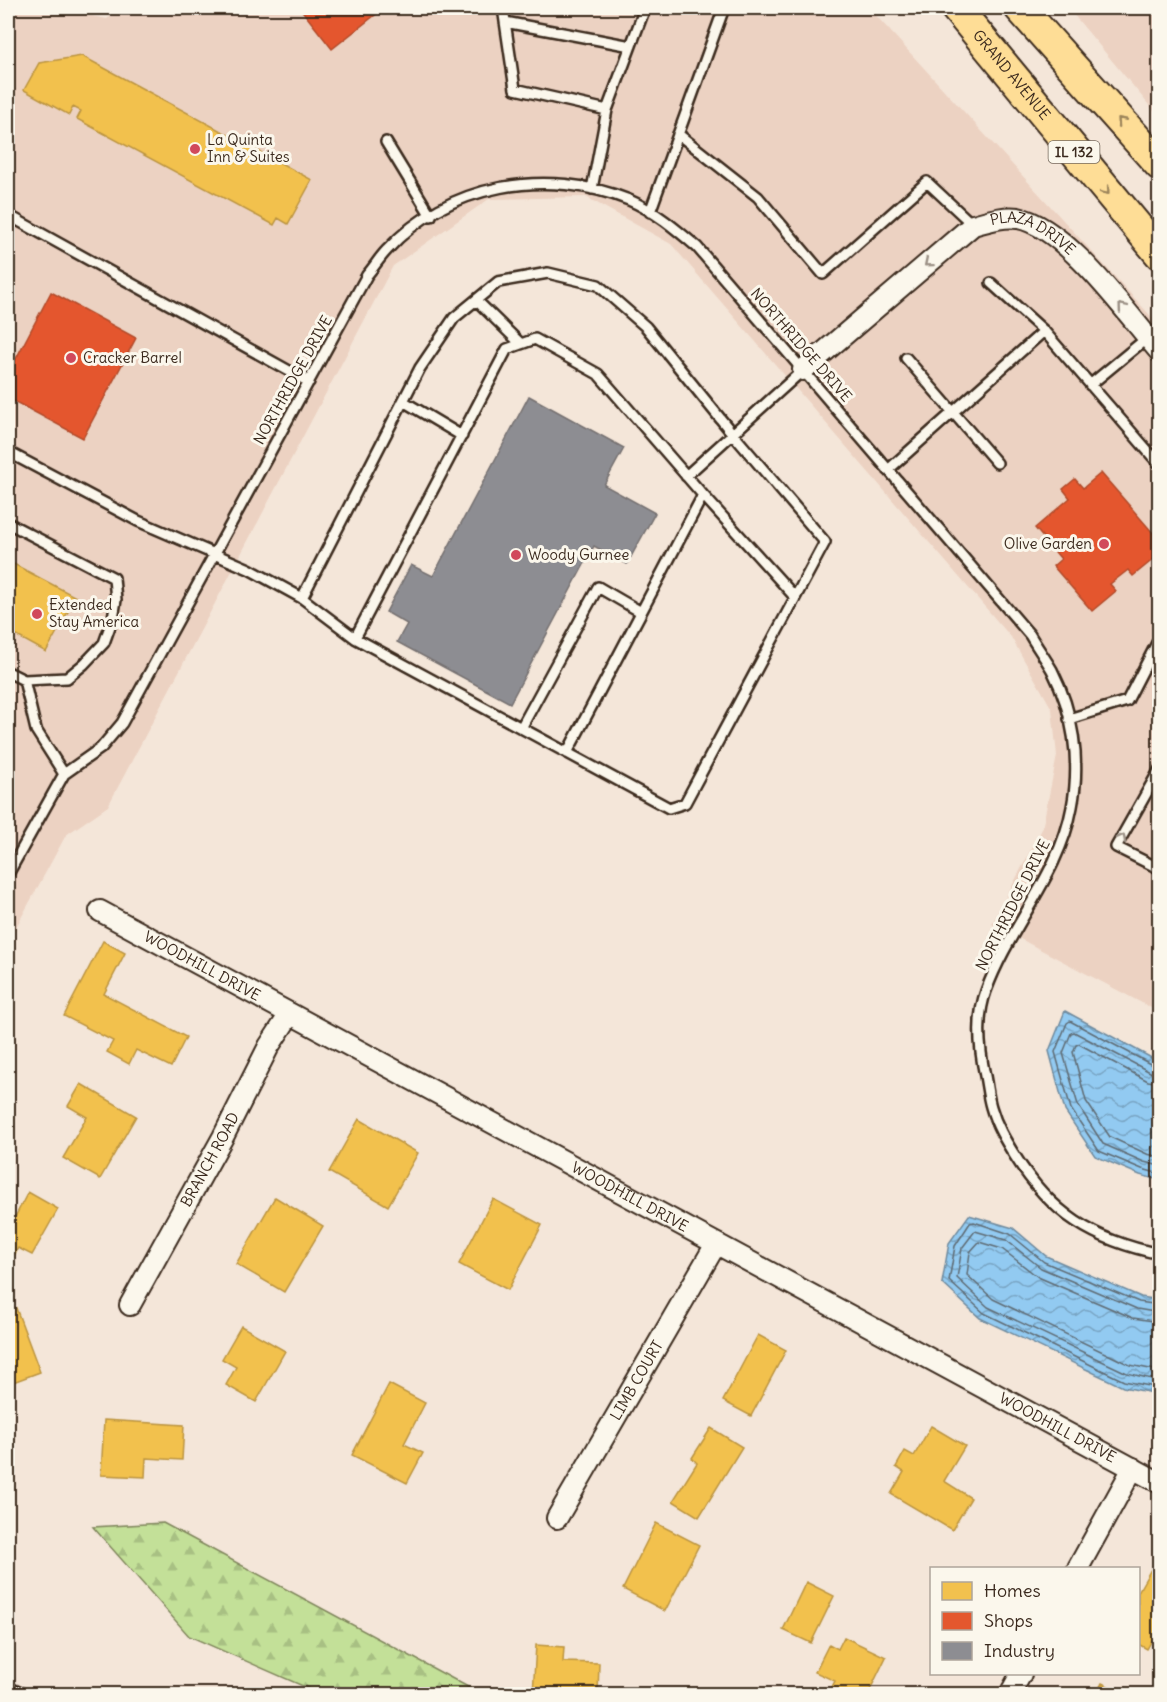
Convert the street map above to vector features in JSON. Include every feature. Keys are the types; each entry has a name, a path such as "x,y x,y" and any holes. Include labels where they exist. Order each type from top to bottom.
{"main road":[{"name":"GRAND AVENUE","path":"956,8 1160,255"},
{"path":"1020,8 1160,165"}],"street":[{"name":"PLAZA DRIVE","path":"803,370 973,225 993,219 1018,219 1049,232 1079,257 1153,345"},
{"name":"WOODHILL DRIVE","path":"100,911 1160,1483"},
{"name":"BRANCH ROAD","path":"130,1305 223,1137 269,1046 290,1014"},
{"name":"LIMB COURT","path":"557,1518 716,1244"},
{"path":"1079,1567 1134,1468"},
{"path":"1010,1695 1020,1675"}],"lane":[{"path":"503,8 515,89 606,110"},
{"path":"592,189 606,110 645,8"},
{"path":"650,212 724,8"},
{"path":"505,22 631,46"},
{"path":"678,134 758,197 823,274 927,182 973,225"},
{"path":"386,142 431,216"},
{"name":"NORTHRIDGE DRIVE","path":"64,774 101,748 122,723 368,275 388,249 415,226 445,206 484,190 526,183 566,184 631,201 669,223 697,247 1030,635 1052,670 1070,719 1076,773 1070,817 1052,865 1000,960 986,992 980,1019 980,1054 991,1108 1000,1132 1030,1181 1075,1222 1107,1240 1160,1254"},
{"path":"8,215 309,382"},
{"path":"8,452 138,521 249,569 302,598 355,638 669,808 685,803 825,542 646,327 598,285 548,273 498,282 454,318 420,368 302,598"},
{"path":"991,284 1044,331 1160,465"},
{"path":"476,300 521,344"},
{"path":"888,470 1044,331"},
{"path":"355,638 507,349 535,339 598,374 702,495 795,597"},
{"path":"1090,385 1153,345"},
{"path":"906,358 997,463"},
{"path":"686,476 803,370"},
{"path":"403,401 462,436"},
{"path":"567,753 702,495"},
{"path":"8,523 114,578 116,600 113,618 104,643 67,678 24,680 8,672"},
{"path":"521,728 598,587 641,612"},
{"path":"1070,719 1127,701 1160,637"},
{"path":"8,874 64,774 36,730 24,680"},
{"path":"1160,769 1116,847 1160,869"},
{"path":"8,1687 23,1695"}],"shaded area":[{"path":"8,8 52,8 107,19 122,8 869,8 1159,325 1159,1012 992,924 1042,829 1057,756 1052,709 1011,637 671,244 586,197 489,199 393,266 108,806 66,835 8,942"},
{"path":"1068,8 1159,8 1159,117"}],"green space":[{"path":"163,1523 481,1694 321,1694 189,1636 93,1527"}],"water":[{"path":"1065,1011 1159,1062 1159,1180 1140,1175 1095,1156 1065,1111 1049,1051"},
{"path":"969,1215 1013,1228 1046,1256 1141,1297 1159,1300 1159,1394 1123,1387 980,1318 942,1283 949,1243"}],"building: Homes":[{"name":"La Quinta Inn & Suites","path":"82,56 312,180 288,224 278,218 274,225 77,119 81,111 73,107 69,115 24,90 39,63"},
{"name":"Extended Stay America","path":"8,561 76,597 46,652 8,631"},
{"path":"103,941 125,953 104,994 186,1037 171,1067 136,1050 129,1064 107,1052 113,1041 64,1016"},
{"path":"81,1084 136,1116 100,1179 63,1158 87,1117 68,1106"},
{"path":"359,1119 418,1153 388,1206 329,1172"},
{"path":"28,1192 58,1209 32,1255 18,1248 8,1267 8,1213 15,1217"},
{"path":"275,1197 323,1226 284,1292 236,1264"},
{"path":"493,1199 542,1225 508,1290 459,1264"},
{"path":"16,1308 40,1372 8,1384 8,1311"},
{"path":"241,1326 285,1351 256,1402 226,1385 236,1367 222,1359"},
{"path":"758,1335 786,1350 751,1416 723,1401"},
{"path":"389,1384 425,1403 404,1444 423,1453 407,1483 352,1455"},
{"path":"104,1420 184,1425 182,1460 146,1458 145,1477 101,1475"},
{"path":"931,1426 965,1446 944,1481 971,1498 952,1530 891,1494 904,1472 896,1467 905,1451 914,1456"},
{"path":"711,1428 742,1447 699,1517 673,1501 697,1463 692,1458"},
{"path":"656,1523 699,1545 665,1611 623,1589"},
{"path":"1158,1557 1160,1626 1147,1649 1140,1645 1140,1588"},
{"path":"806,1582 834,1596 811,1643 783,1630"},
{"path":"844,1637 886,1657 868,1694 828,1694 835,1681 815,1672 829,1644 838,1649"},
{"path":"536,1645 564,1647 563,1662 599,1663 598,1694 533,1694"},
{"path":"1102,1683 1123,1694 1096,1694"}],"building: Shops":[{"path":"300,8 384,8 332,49"},
{"name":"Cracker Barrel","path":"51,292 136,338 83,438 8,398 8,374"},
{"name":"Olive Garden","path":"1101,473 1160,541 1160,554 1133,576 1128,570 1110,584 1116,591 1092,611 1053,566 1061,559 1035,528 1070,498 1063,489 1075,479 1083,488"}],"building: Industry":[{"name":"Woody Gurnee","path":"529,396 624,448 604,485 655,513 627,564 594,546 510,703 397,642 407,624 386,612 411,565 433,576"}],"place":[{"name":"La Quinta Inn & Suites","path":"195,149"},
{"name":"Cracker Barrel","path":"71,358"},
{"name":"Olive Garden","path":"1104,544"},
{"name":"Woody Gurnee","path":"516,555"},
{"name":"Extended Stay America","path":"37,614"}]}
